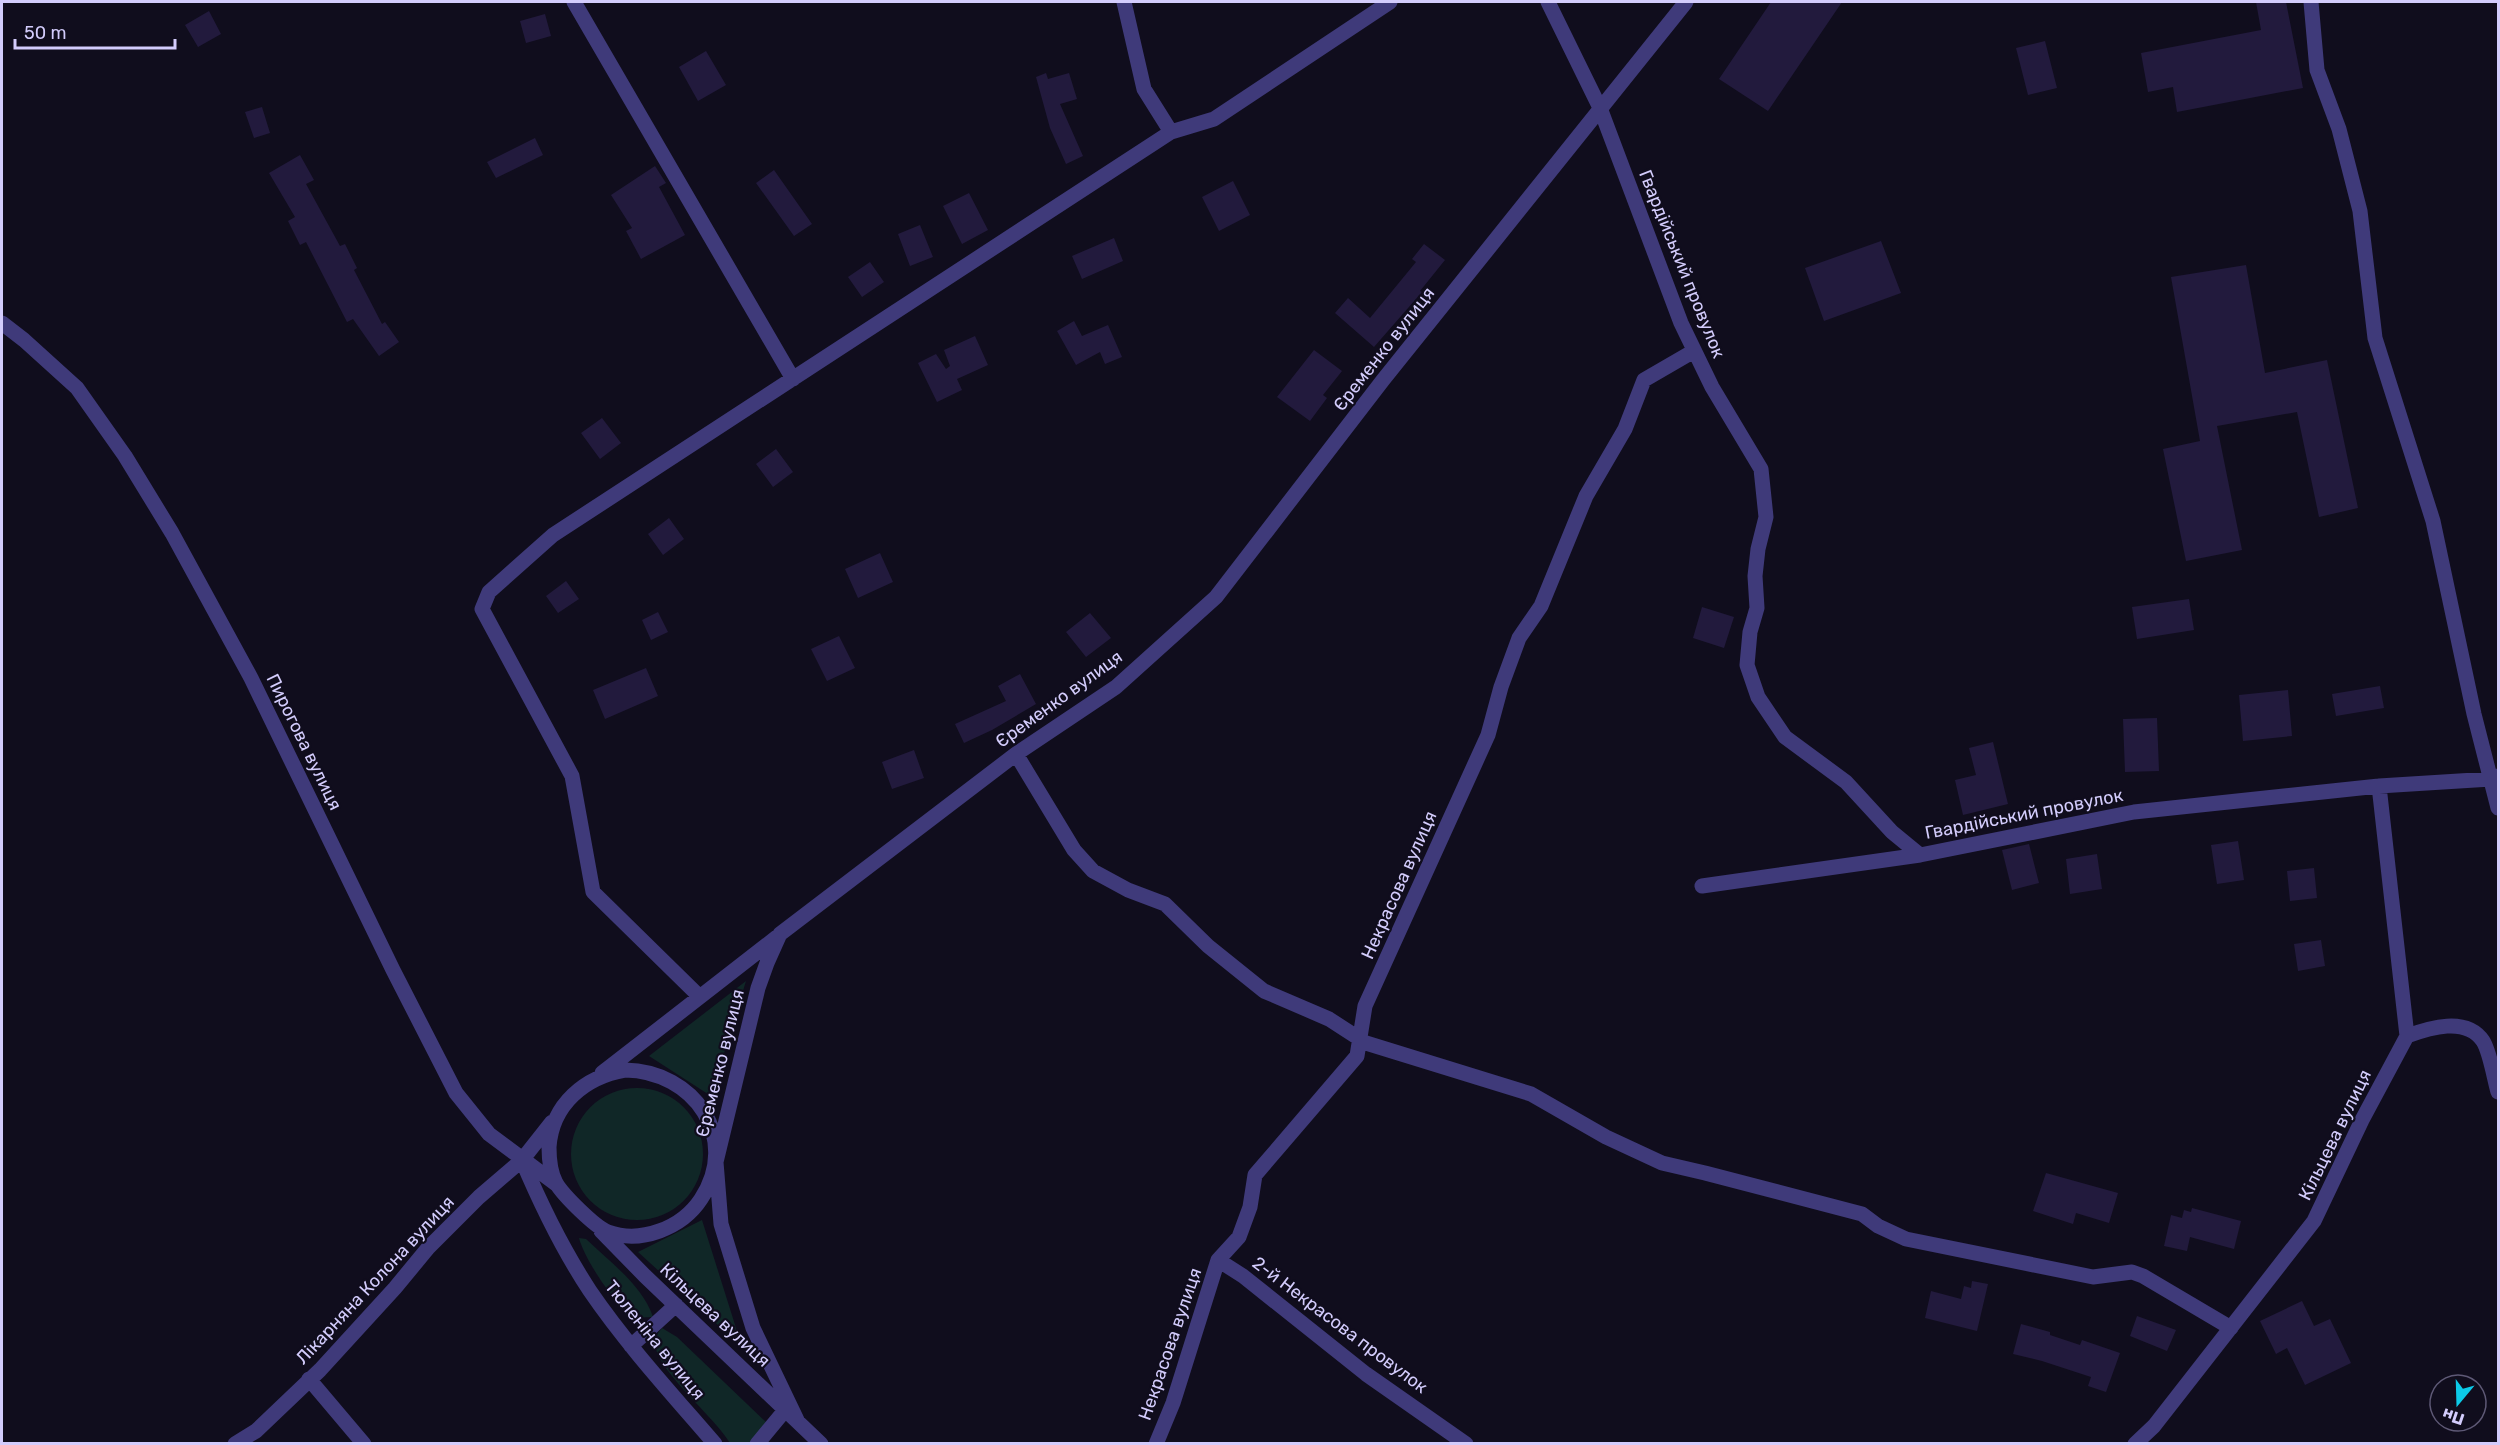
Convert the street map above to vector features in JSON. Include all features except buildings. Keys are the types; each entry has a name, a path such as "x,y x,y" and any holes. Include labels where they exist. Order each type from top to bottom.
{"street":[{"path":"574,2 793,379"},
{"path":"1124,2 1144,89 1171,132"},
{"path":"699,996 593,892 572,776 482,609 489,592 553,535 1171,132 1214,119 1390,2"},
{"name":"Гвардійський провулок","path":"1548,2 1600,108 1681,323 1712,387 1761,469 1766,517 1758,549 1755,576 1756,608 1750,632 1748,665 1758,697 1785,737 1846,782 1892,832 1920,855 2134,812 2379,786 2495,777"},
{"name":"Єременко вулиця","path":"791,1414 753,1328 721,1224 716,1162 758,988 780,934 1016,754 1116,687 1216,597 1383,380 1686,2"},
{"path":"2311,2 2317,70 2340,129 2360,211 2375,338 2433,521 2474,714 2495,777 2499,808"},
{"name":"Пирогова вулиця","path":"2,323 77,388 125,456 172,533 251,678 456,1093 489,1134 556,1184"},
{"name":"Некрасова вулиця","path":"1156,1443 1173,1403 1218,1260 1239,1237 1250,1207 1255,1175 1357,1056 1365,1006 1488,735 1501,687 1519,638 1541,606 1586,496 1624,429 1644,380 1694,351"},
{"path":"1016,754 1074,850 1093,871 1128,890 1165,904 1208,946 1264,991 1329,1019 1366,1043 1532,1094 1606,1137 1662,1164 1706,1173 1862,1214 1878,1226 1906,1239 2093,1277 2132,1272 2143,1275 2231,1328"},
{"path":"2379,786 2407,1036 2440,1026 2453,1026 2475,1034 2483,1042 2499,1092"},
{"path":"1702,886 1920,855"},
{"path":"595,1079 780,934"},
{"name":"Кільцева вулиця","path":"2134,1443 2154,1426 2314,1221 2362,1120 2407,1036"},
{"name":"Кільцева вулиця","path":"584,1214 607,1232 639,1236 671,1226 696,1206 705,1192 716,1162 711,1129 705,1114 685,1089 672,1080 641,1070 609,1073 595,1079 576,1092 561,1109 550,1139 551,1171 556,1184 584,1214 820,1443"},
{"name":"Лікарняна Колона вулиця","path":"235,1443 256,1431 309,1379 387,1296 428,1248 479,1197 522,1160 561,1109"},
{"name":"Тюленіна вулиця","path":"522,1160 540,1203 589,1289 631,1346 715,1443"},
{"name":"2-й Некрасова провулок","path":"1218,1260 1243,1276 1366,1374 1466,1443"},
{"path":"631,1346 676,1305"},
{"path":"309,1379 364,1443"},
{"path":"757,1443 791,1414"}],"green space":[{"path":"746,981 711,1096 649,1056"},
{"path":"637,1088 662,1093 683,1108 698,1129 703,1154 698,1179 683,1200 662,1215 637,1220 612,1215 591,1200 576,1179 571,1154 576,1129 591,1108 612,1093"},
{"path":"702,1220 742,1347 638,1252"},
{"path":"579,1238 586,1239 633,1284 642,1295 653,1317 639,1317 621,1306 603,1284"},
{"path":"662,1328 677,1337 767,1423 752,1443 730,1443 723,1432 665,1367 655,1344"}]}
